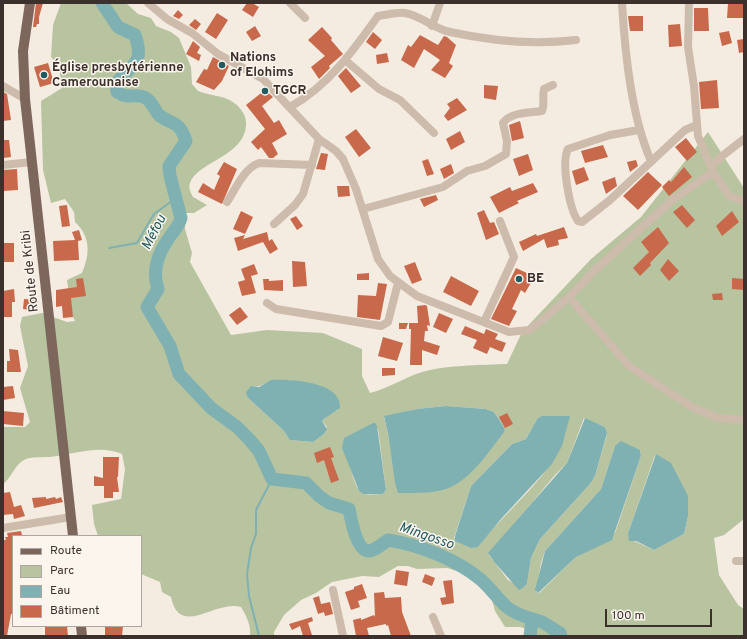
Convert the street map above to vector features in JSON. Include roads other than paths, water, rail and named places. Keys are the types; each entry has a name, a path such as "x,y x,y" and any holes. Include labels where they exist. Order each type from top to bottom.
{"main road":[{"name":"Route de Kribi","path":"30,3 23,51 25,99 73,535"}],"street":[{"path":"148,3 167,19 192,34 218,54 263,79 319,139 328,143 343,159 356,189 378,259 390,276 417,296 509,332 529,330 569,297 595,270 671,201 713,172"},
{"path":"290,3 305,18"},
{"path":"432,26 440,3"},
{"path":"622,3 632,93 641,140 651,162"},
{"path":"692,3 688,3 688,41 698,136 713,172 729,196 744,202"},
{"path":"290,107 315,91 345,60 378,16 404,13 420,18 432,26 449,32 511,41 551,43 576,40"},
{"path":"345,60 380,93"},
{"path":"345,60 379,89 400,100 434,133"},
{"path":"363,209 444,187 467,170 485,166 506,154 507,141 503,123 506,119 520,114 542,111 544,107 542,95 544,89 553,85"},
{"path":"3,86 25,99"},
{"path":"639,130 610,135 568,149 565,155 564,165 570,206 578,220 582,222 594,213 685,130 697,125"},
{"path":"274,224 295,205 303,194 319,139"},
{"path":"713,172 712,166 717,160 744,139"},
{"path":"3,165 32,162"},
{"path":"227,202 248,170 253,165 259,163 312,165"},
{"path":"484,322 514,257 500,221"},
{"path":"267,303 276,309 381,326 388,322 398,283"},
{"path":"569,297 629,366 692,407 718,418 744,420"},
{"path":"3,528 71,517"},
{"path":"333,590 343,636"},
{"path":"433,617 440,636"}],"water":[{"path":"271,380 301,381 324,387 333,392 338,399 340,408 322,421 327,429 323,435 313,442 290,440 284,431 247,397 246,392 251,386 259,387"},
{"path":"446,406 486,409 494,412 505,429 504,432 475,469 453,486 434,492 398,493 384,416 417,409"},
{"path":"542,416 570,416 562,446 552,464 501,519 478,547 471,548 455,541 455,536 471,486 512,444 526,439 537,419"},
{"path":"585,418 605,427 607,433 595,476 590,484 540,539 531,558 527,584 519,590 488,553 567,463"},
{"path":"373,423 377,426 386,490 383,494 363,494 359,491 342,448 344,438"},
{"path":"621,441 640,450 641,456 612,540 576,557 538,593 535,590 545,551 601,489 615,446"},
{"path":"656,454 671,463 688,496 688,516 684,534 654,550 636,541 629,541 628,533"}],"waterway":[{"name":"Méfou","path":"102,3 118,27 135,35 138,45 137,59 116,84 117,92 125,96 140,96 147,99 160,116 179,127 186,141 169,166 170,176 181,218 160,254 156,268 156,282 158,289 147,307 170,346 179,374 211,408 237,427 249,439 259,451 272,479 306,483 319,496 329,503 349,509 357,539 364,549 368,551 373,550 388,540 412,545 449,559 480,579 504,605 512,611 542,622 560,633 561,636"},
{"path":"109,248 137,243 154,214 172,201"},
{"path":"259,636 249,596 247,574 251,548 256,534 256,510 272,479"},
{"path":"530,636 532,620"}],"place":[{"name":"Nations of Elohims","path":"222,65"},
{"name":"Église presbytérienne Camerounaise","path":"44,75"},
{"name":"TGCR","path":"265,91"},
{"name":"BE","path":"519,279"}],"water label":[{"name":"Mingosso","path":"426,537"}]}
